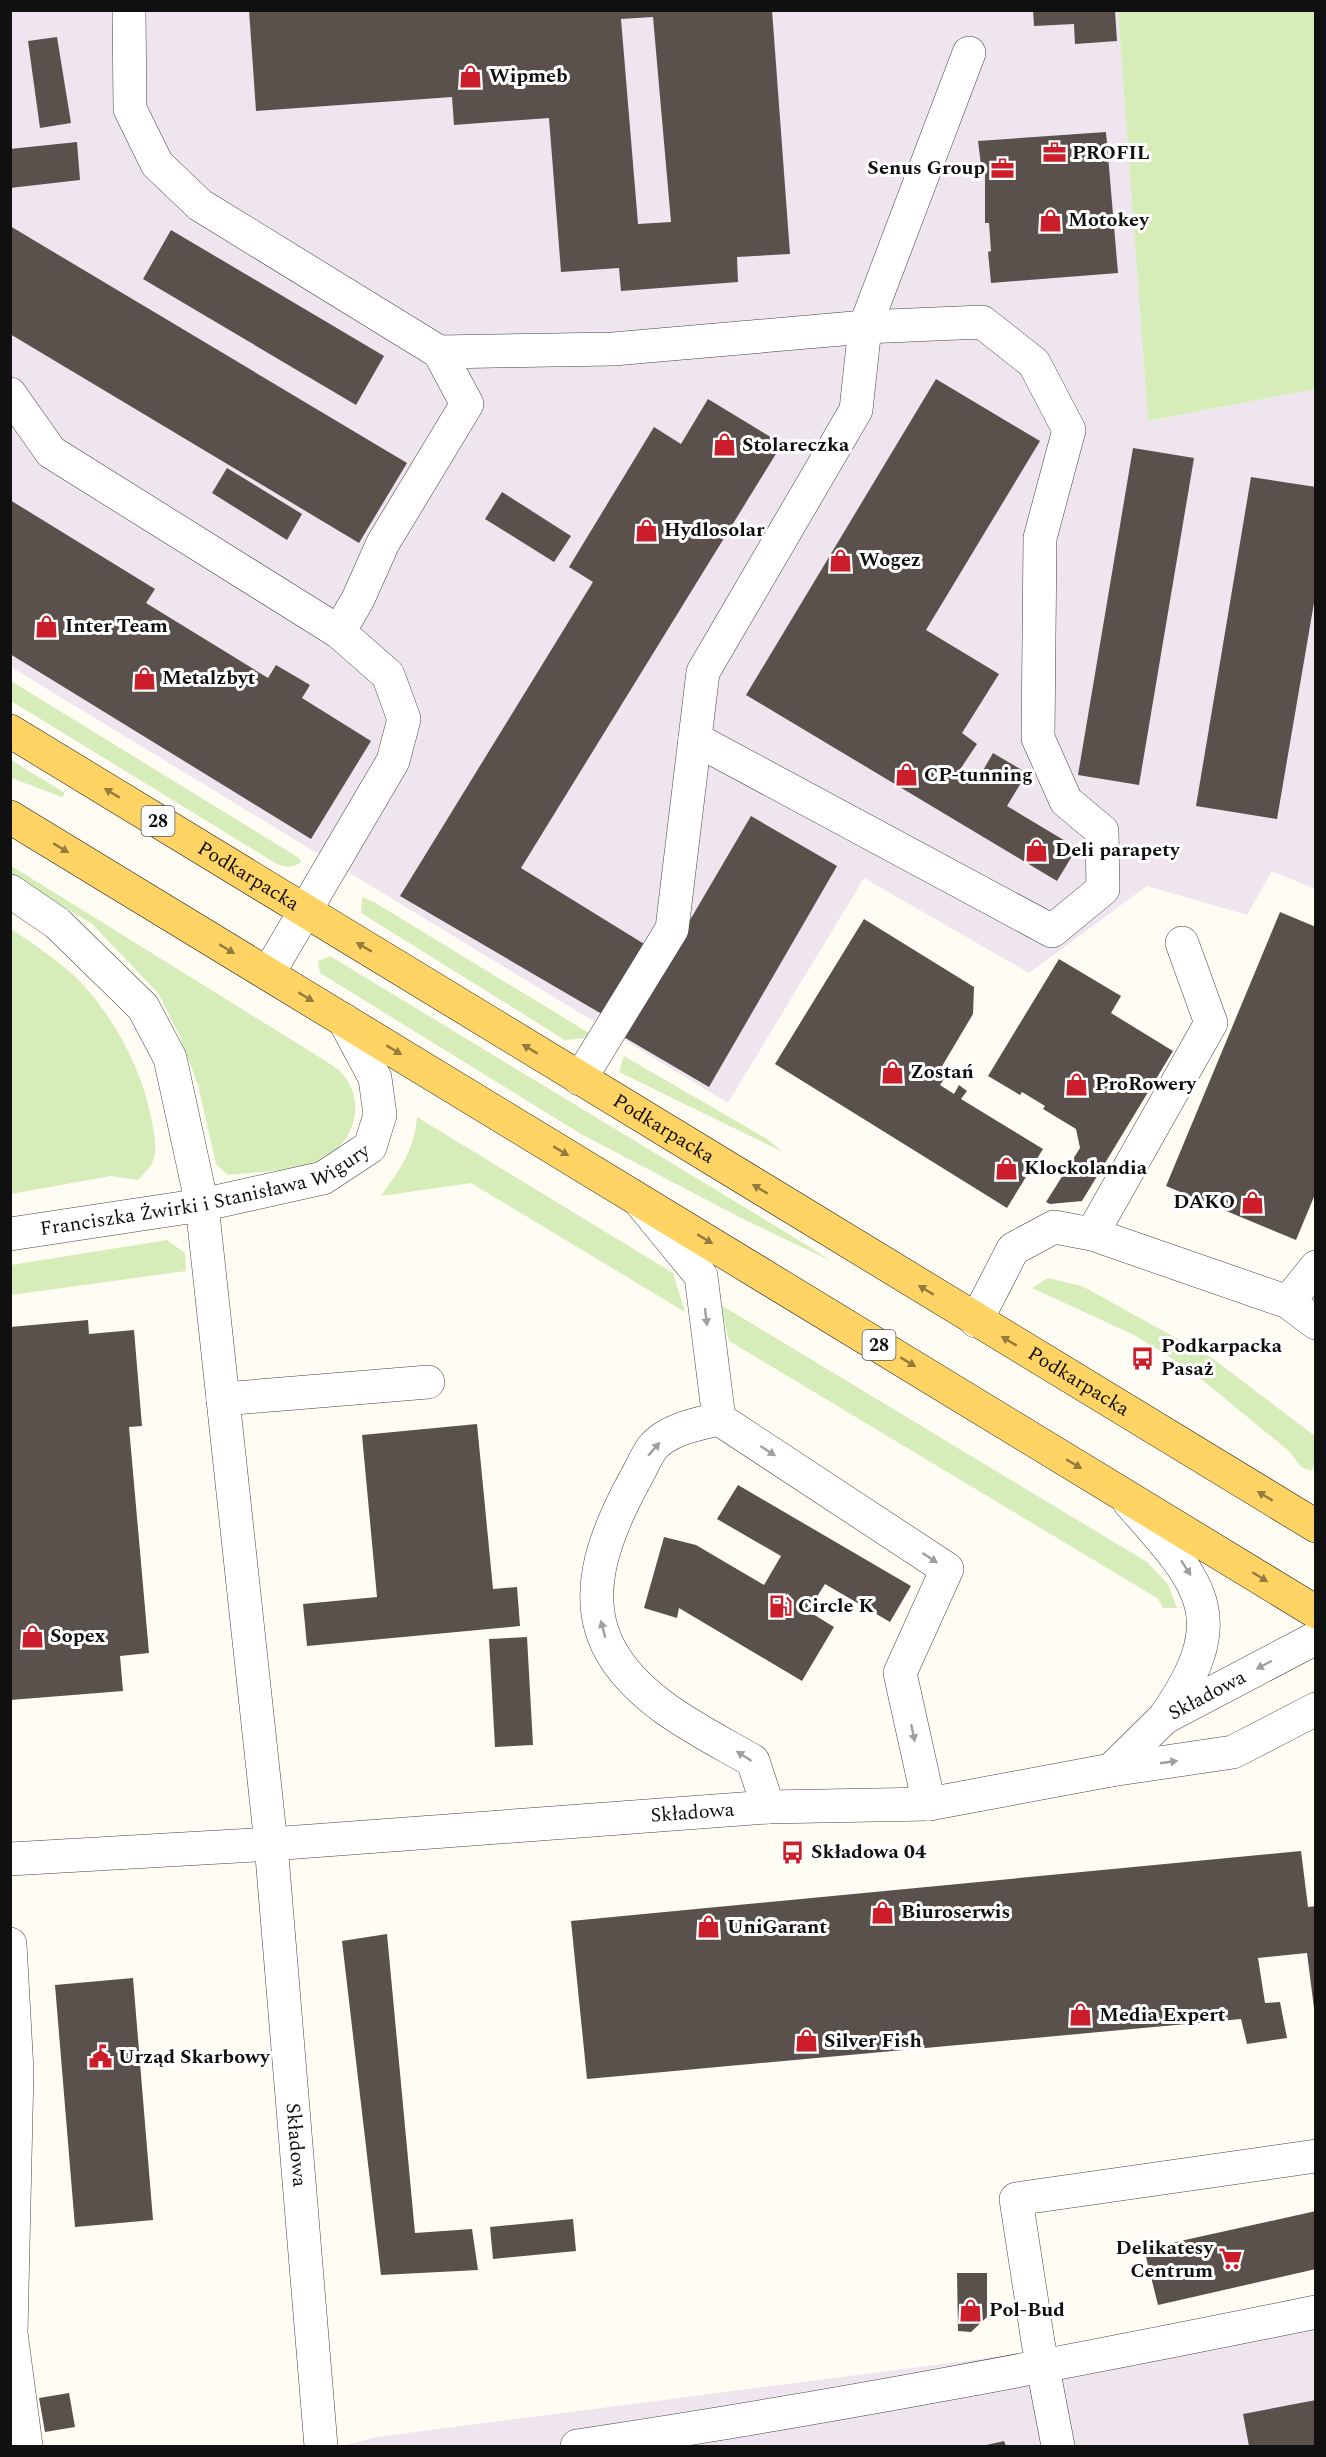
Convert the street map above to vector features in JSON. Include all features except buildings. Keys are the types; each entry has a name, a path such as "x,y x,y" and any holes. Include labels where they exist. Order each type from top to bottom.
{"main road":[{"name":"Podkarpacka","path":"10,731 1316,1526"},
{"name":"28","path":"10,817 1316,1612"}],"street":[{"path":"129,10 130,109 157,164 200,206 439,352 467,404 383,543 358,599 339,632"},
{"path":"580,1079 672,929 703,672 856,410 865,327 969,53"},
{"path":"439,352 614,349 865,327 982,322 1034,363 1069,430 1040,538 1038,738 1066,801 1102,831 1104,889 1052,932 695,739"},
{"path":"10,394 51,452 339,632 388,675 404,719 393,761 268,974"},
{"path":"10,891 57,923 143,1007 170,1058 202,1205 271,1844"},
{"path":"1092,1234 1211,1023 1182,944"},
{"name":"Franciszka Żwirki i Stanisława Wigury","path":"10,1234 202,1205 274,1191 323,1178 370,1147 380,1115 375,1078 344,1020"},
{"path":"638,1198 701,1276 719,1419"},
{"path":"976,1321 1013,1249 1054,1227 1092,1234 1288,1302 1316,1323"},
{"path":"1288,1302 1316,1267"},
{"path":"223,1398 429,1382"},
{"path":"768,1808 753,1761 678,1717 644,1690 616,1659 603,1636 598,1612 596,1588 598,1563 623,1502 654,1446 684,1427 719,1419 947,1569 900,1673 929,1804"},
{"path":"1120,1492 1186,1569 1196,1588 1202,1610 1203,1638 1198,1660 1191,1679 1164,1718"},
{"name":"Składowa","path":"1111,1770 1164,1718 1316,1638"},
{"name":"Składowa","path":"10,1859 271,1844 768,1808 929,1804 1111,1770 1233,1752 1316,1708"},
{"name":"Składowa","path":"271,1844 321,2446"},
{"path":"10,1944 17,2071 10,2333 26,2446"},
{"path":"1058,2446 1042,2368 1016,2199 1316,2156"},
{"path":"577,2446 738,2434 1316,2312"}],"shaded area":[{"path":"10,11 1118,11 1148,421 1315,389 1315,889 1272,871 1247,915 1147,886 1029,973 864,878 728,1103 11,667"},
{"path":"1315,2316 1315,2446 343,2446 376,2437"}],"green space":[{"path":"1118,11 1315,11 1315,389 1148,421"},
{"path":"11,681 299,858 301,862 289,867 277,864 11,701"},
{"path":"11,760 65,793 62,797 11,778"},
{"path":"10,865 339,1071 352,1089 355,1115 346,1139 338,1149 327,1157 306,1166 228,1175 216,1164 198,1085 180,1037 158,993 92,924 11,874"},
{"path":"362,897 374,902 589,1033 586,1038 565,1040 361,913"},
{"path":"11,929 79,980 109,1018 128,1051 143,1086 155,1140 153,1161 138,1180 111,1176 11,1194"},
{"path":"330,956 831,1261 741,1218 581,1134 320,973 318,961"},
{"path":"624,1056 767,1139 783,1152 619,1072"},
{"path":"417,1117 673,1273 685,1312 471,1183 381,1196 400,1168 409,1149 416,1129"},
{"path":"167,1240 185,1253 186,1271 11,1295 11,1265"},
{"path":"1048,1278 1082,1286 1212,1358 1315,1436 1315,1463 1311,1471 1301,1467 1290,1452 1189,1369 1134,1335 1032,1288"},
{"path":"721,1305 1147,1562 1168,1584 1177,1608 1163,1608 1157,1598 729,1341"}],"place":[{"name":"Wipmeb","path":"471,76"},
{"name":"PROFIL","path":"1054,153"},
{"name":"Senus Group","path":"1003,168"},
{"name":"Motokey","path":"1050,220"},
{"name":"Stolareczka","path":"724,445"},
{"name":"Hydlosolar","path":"646,530"},
{"name":"Wogez","path":"841,560"},
{"name":"Inter Team","path":"47,626"},
{"name":"Metalzbyt","path":"144,678"},
{"name":"CP-tunning","path":"906,775"},
{"name":"Deli parapety","path":"1037,850"},
{"name":"Zostań","path":"892,1072"},
{"name":"ProRowery","path":"1077,1084"},
{"name":"Klockolandia","path":"1006,1168"},
{"name":"DAKO","path":"1253,1202"},
{"name":"Podkarpacka Pasaż","path":"1143,1358"},
{"name":"Circle K","path":"780,1606"},
{"name":"Sopex","path":"32,1636"},
{"name":"Składowa 04","path":"793,1852"},
{"name":"Biuroserwis","path":"883,1912"},
{"name":"UniGarant","path":"709,1927"},
{"name":"Media Expert","path":"1081,2015"},
{"name":"Silver Fish","path":"806,2041"},
{"name":"Urząd Skarbowy","path":"100,2057"},
{"name":"Delikatesy Centrum","path":"1231,2259"},
{"name":"Pol-Bud","path":"971,2310"}]}
